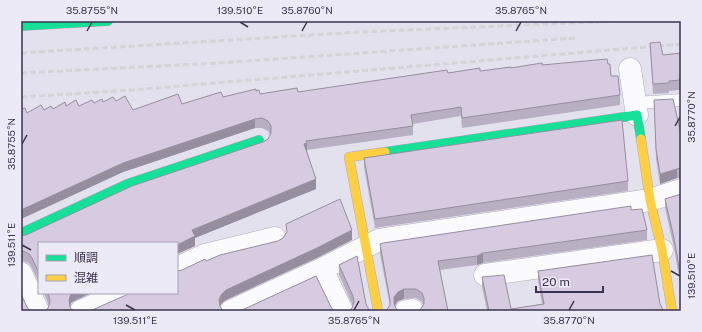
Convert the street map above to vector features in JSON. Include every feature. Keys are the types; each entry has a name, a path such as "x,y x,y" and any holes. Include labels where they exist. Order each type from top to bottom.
{"street":[{"path":"21,26 108,21"},
{"path":"630,69 650,200 662,250 672,311"},
{"path":"378,311 349,157 636,109"},
{"path":"21,233 127,184 259,140"},
{"path":"231,311 322,269 379,240 650,200 681,190"},
{"path":"178,268 205,255 275,238"},
{"path":"485,275 662,250"},
{"path":"322,269 342,311"},
{"path":"21,273 38,311"},
{"path":"81,311 119,294"}],"lane":[{"path":"636,109 681,100"},
{"path":"669,291 681,289"}],"building":[{"path":"660,42 663,55 681,53 680,80 669,81 669,83 653,84 650,43"},
{"path":"607,59 608,64 610,64 611,76 618,76 620,95 462,118 461,107 411,115 413,126 306,141 307,143 304,144 316,179 192,230 195,236 178,244 178,242 38,242 38,271 29,254 21,251 21,236 132,186 263,142 268,139 271,133 271,126 268,121 262,118 255,119 123,163 21,210 21,109 25,108 27,113 41,105 44,110 51,106 53,109 65,102 66,106 76,100 79,106 92,100 94,103 102,99 103,102 113,97 116,101 125,96 133,110 178,94 182,104 221,92 223,97 256,89 256,91 259,90 260,94 297,88 298,92 447,70 448,73 480,68 480,71 542,63 542,65"},
{"path":"673,99 681,134 681,168 660,174 656,149 654,100"},
{"path":"622,120 628,181 375,219 364,158"},
{"path":"681,194 681,279 665,199"},
{"path":"340,199 352,230 317,248 226,290 221,295 219,300 223,311 90,311 127,294 178,294 178,271 205,259 206,261 220,255 278,241 283,238 287,232 286,224"},
{"path":"631,206 631,210 642,209 647,230 483,253 477,256 438,261 448,311 418,311 424,304 422,293 416,289 404,289 398,292 394,297 394,304 399,311 386,311 390,305 390,300 380,244"},
{"path":"652,255 660,304 664,311 489,311 482,277 504,275 511,309 544,304 538,271"},
{"path":"357,256 366,304 371,311 349,311 354,302 353,296 339,265"},
{"path":"316,276 334,311 240,311"},
{"path":"21,294 27,307 30,311 21,311"},
{"path":"48,294 71,294 69,300 70,307 73,311 45,311 50,302"}],"railway":[{"path":"21,53 360,32 617,21"},
{"path":"21,73 219,63 575,38"},
{"path":"21,97 133,90 681,44"}],"traffic: fast":[{"path":"21,26 108,21"},
{"path":"385,152 637,115 641,139"},
{"path":"21,233 127,184 259,140"}],"traffic: slow":[{"path":"641,139 650,200 662,250 672,311"},
{"path":"378,311 349,157 385,152"}]}
